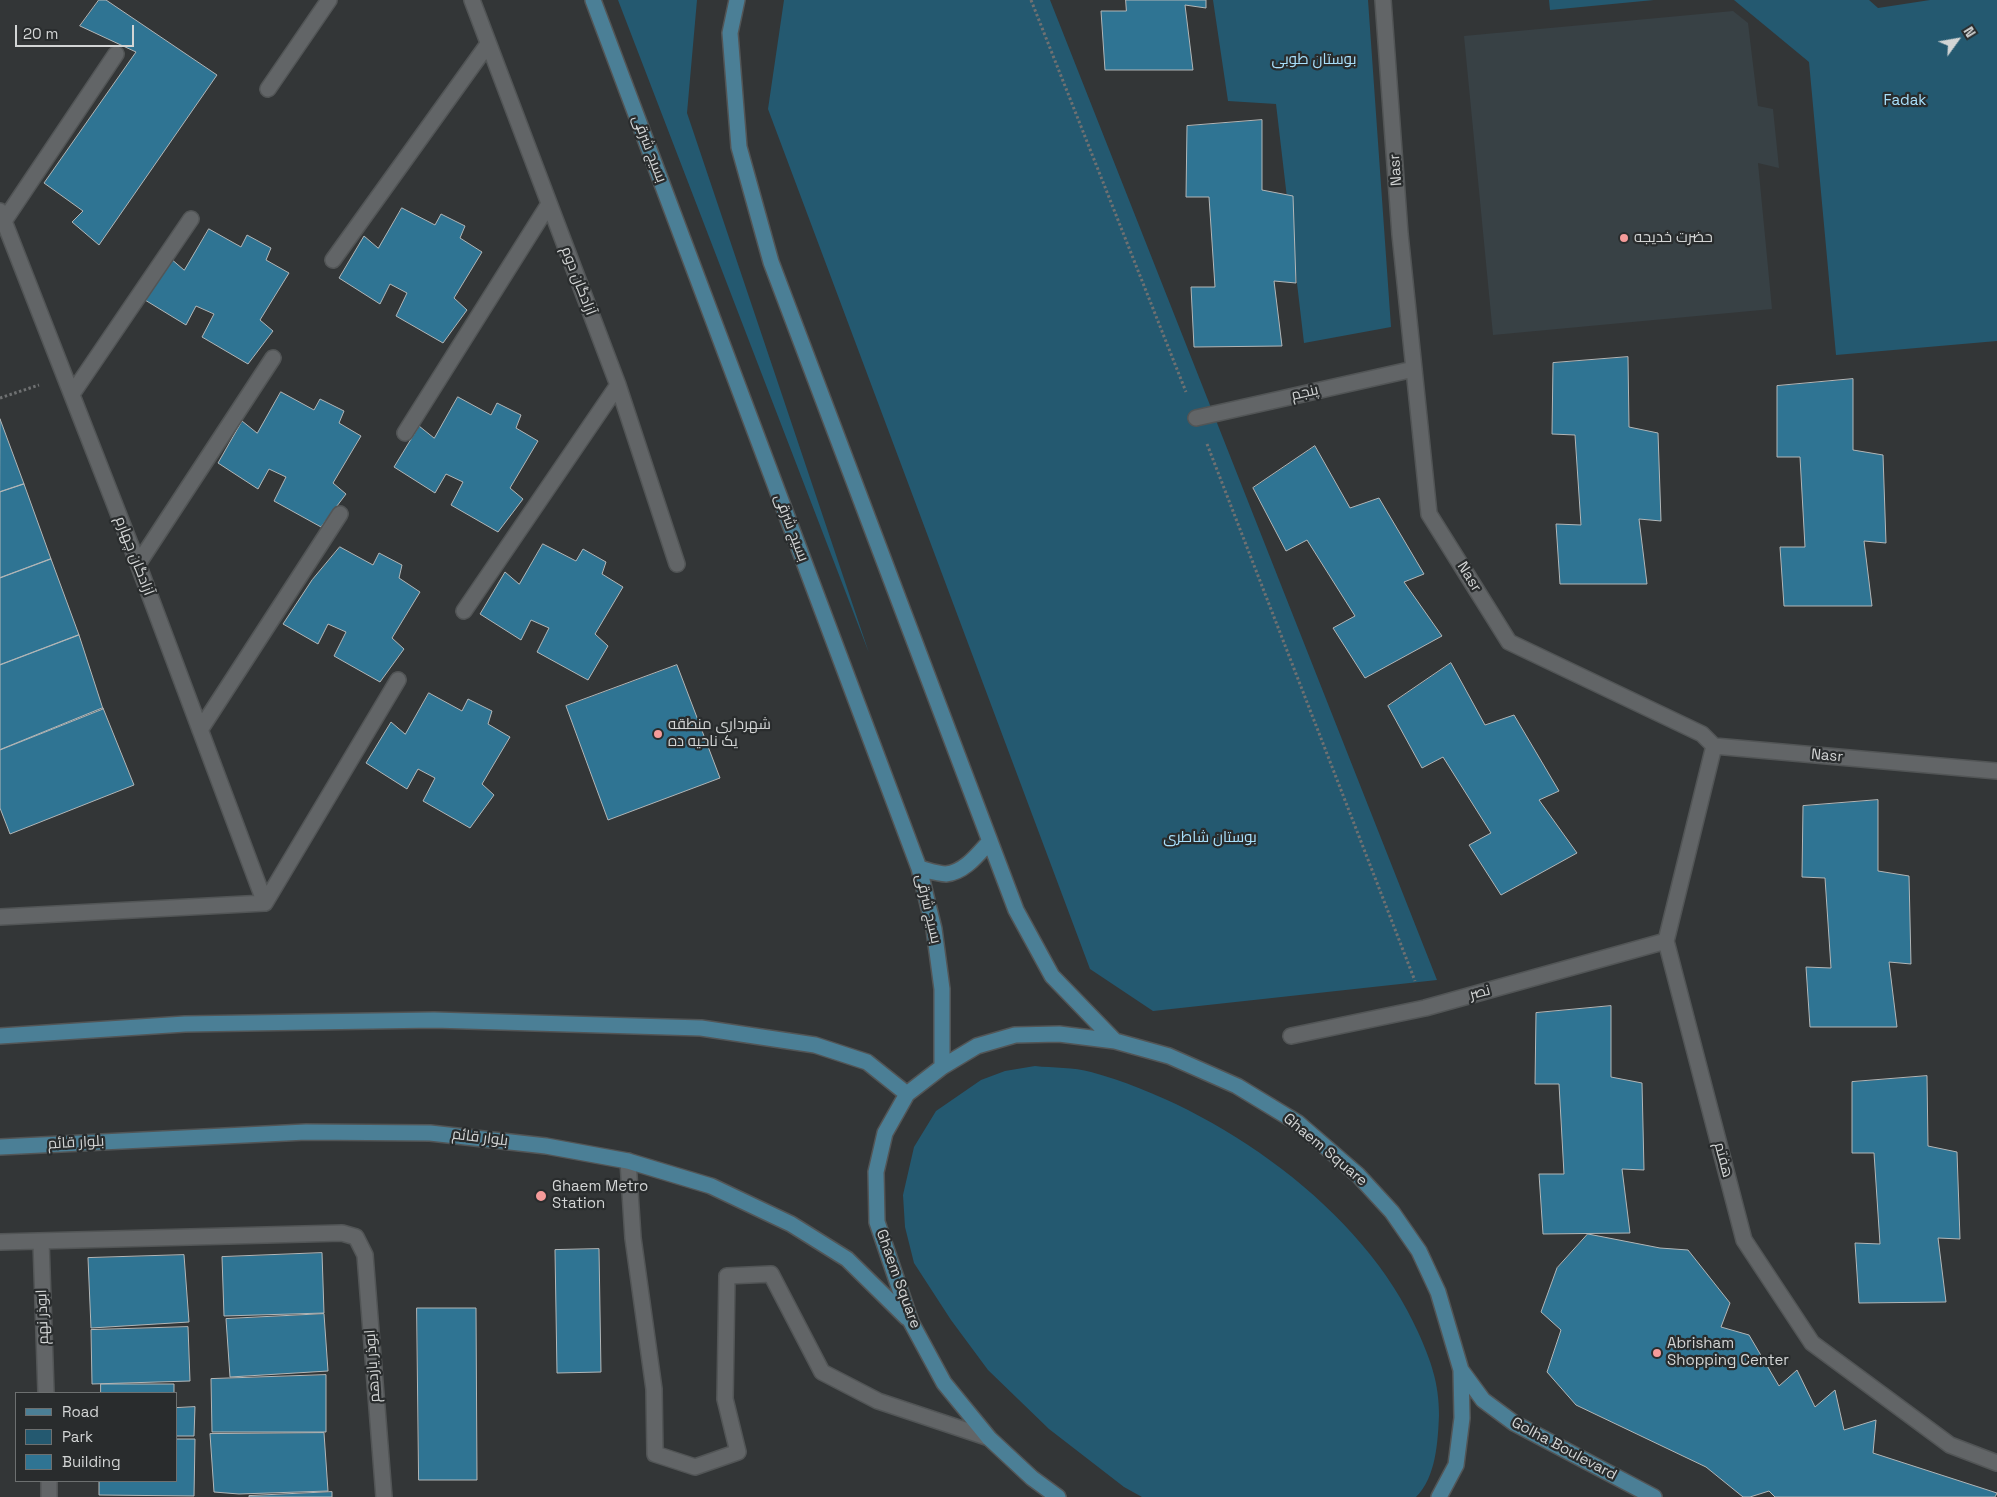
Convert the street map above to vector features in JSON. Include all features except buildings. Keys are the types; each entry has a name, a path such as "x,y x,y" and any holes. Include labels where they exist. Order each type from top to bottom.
{"main road":[{"name":"بسیج شرقی","path":"593,0 918,868 934,929 942,989 942,1067"},
{"path":"737,0 730,33 739,147 771,262 1016,910 1052,976 1115,1041"},
{"path":"918,868 945,874 961,869 990,841"},
{"path":"0,1036 185,1024 434,1020 701,1028 815,1044 867,1062 907,1094"},
{"name":"Ghaem Square","path":"1058,1497 1032,1478 989,1438 944,1383 911,1322 878,1222 876,1172 885,1133 907,1094 942,1067 977,1046 1016,1036 1059,1034 1115,1041 1169,1056 1237,1086 1298,1123 1358,1175 1392,1212 1419,1251 1438,1292 1461,1370 1462,1418 1456,1464 1440,1497"},
{"name":"بلوار قائم","path":"0,1147 306,1132 430,1133 546,1146 628,1161 711,1186 791,1224 847,1258 911,1322"},
{"name":"Golha Boulevard","path":"1461,1370 1483,1400 1514,1423 1654,1497"}],"street":[{"path":"268,89 329,0"},
{"name":"آزادگان دوم","path":"472,0 618,385 677,564"},
{"name":"Nasr","path":"1383,0 1400,234 1429,514 1509,642 1702,734 1714,746 1997,771"},
{"path":"333,260 488,44"},
{"path":"2,216 116,54"},
{"path":"405,433 549,204"},
{"name":"آزادگان چهارم","path":"2,216 138,564 265,903"},
{"path":"72,394 190,219"},
{"path":"138,564 273,358"},
{"name":"پنجم","path":"1196,418 1414,369"},
{"path":"464,611 618,385"},
{"path":"200,730 340,514"},
{"path":"0,917 265,903 398,680"},
{"name":"هفتم","path":"1714,746 1666,941 1744,1240 1812,1343 1950,1445 1997,1462"},
{"name":"نصر","path":"1291,1036 1425,1008 1666,941"},
{"path":"628,1161 633,1238 654,1390 655,1454 695,1467 738,1452 725,1399 727,1276 771,1274 822,1372 878,1402 989,1438"},
{"name":"ابوذر یازدهم","path":"41,1241 342,1233 356,1237 365,1255 384,1497"},
{"path":"0,1242 41,1241"},
{"name":"ابوذر نهم","path":"41,1241 46,1392"},
{"path":"49,1482 49,1497"}],"path":[{"path":"1031,0 1196,418 1425,1008"},
{"path":"0,398 66,377"}],"shaded area":[{"name":"حضرت خدیجه","path":"1733,11 1748,23 1758,106 1773,109 1779,168 1758,163 1772,309 1493,335 1464,36"}],"green space":[{"path":"618,0 697,0 687,113 869,653"},
{"name":"بوستان شاطری","path":"784,0 1050,0 1437,980 1153,1011 1090,969 768,109"},
{"name":"بوستان طوبی","path":"1213,0 1368,0 1391,327 1304,343 1276,104 1228,101"},
{"path":"1549,0 1654,0 1550,10"},
{"name":"Fadak","path":"1734,0 1869,0 1878,8 1930,0 1997,0 1997,341 1836,355 1809,62"},
{"path":"1035,1066 1071,1068 1091,1072 1139,1088 1188,1110 1236,1137 1282,1169 1324,1205 1362,1244 1394,1287 1418,1332 1436,1382 1439,1415 1435,1459 1428,1480 1416,1497 1142,1497 1124,1487 1049,1429 988,1370 951,1320 914,1263 905,1227 903,1195 914,1147 936,1111 981,1080 1005,1071"}],"place":[{"name":"حضرت خدیجه","path":"1624,238"},
{"name":"شهرداری منطقه یک ناحیه ده","path":"658,734"},
{"name":"Ghaem Metro Station","path":"541,1196"},
{"name":"Abrisham Shopping Center","path":"1657,1353"}]}
